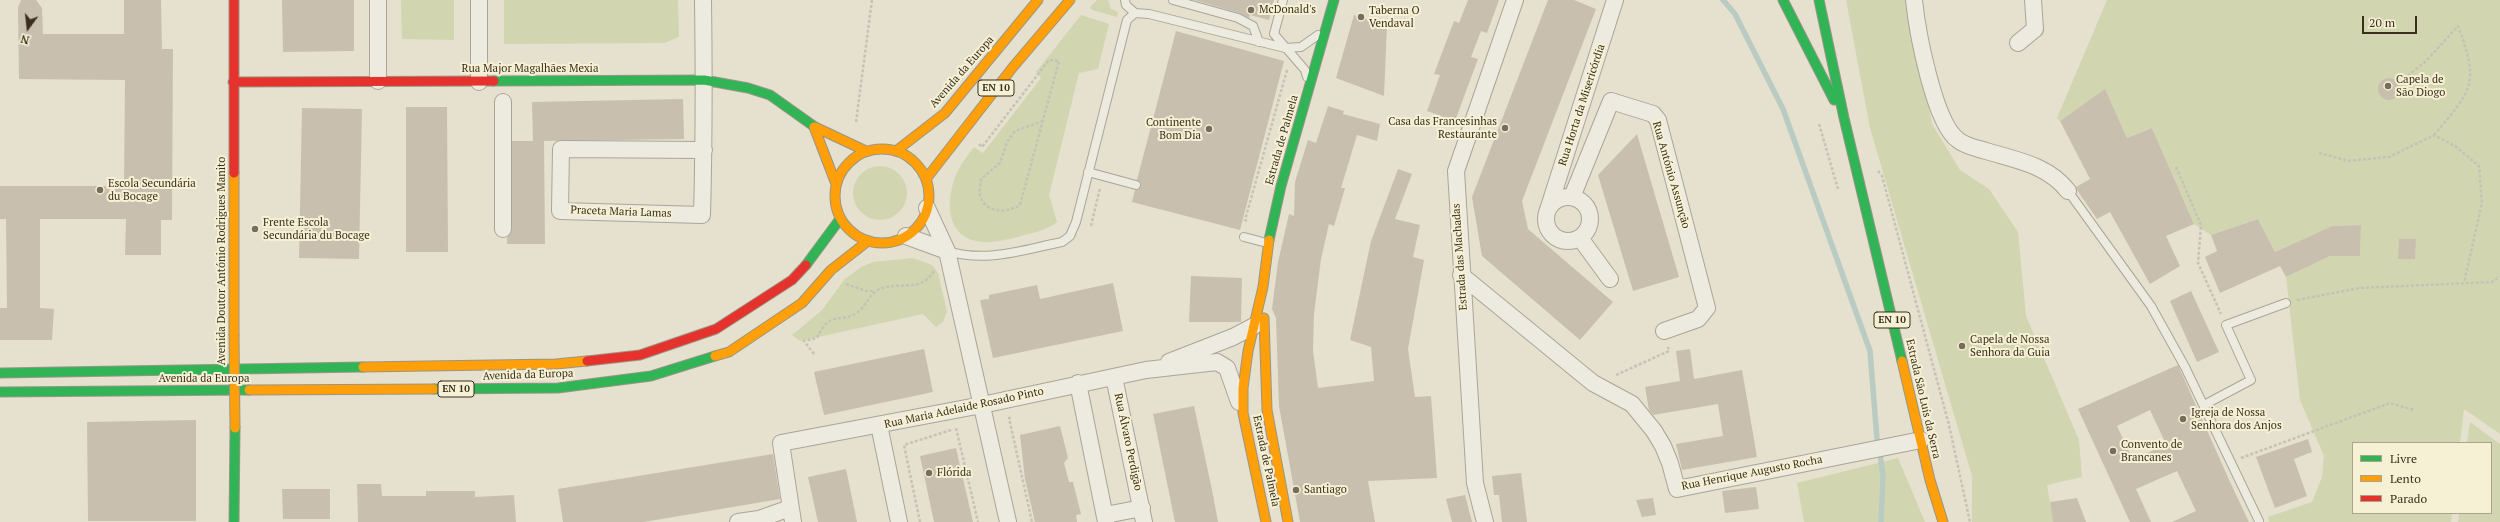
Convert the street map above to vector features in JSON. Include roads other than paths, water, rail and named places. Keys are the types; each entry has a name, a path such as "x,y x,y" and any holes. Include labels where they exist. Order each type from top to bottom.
{"main road":[{"name":"Avenida Doutor António Rodrigues Manito","path":"234,0 234,522"},
{"name":"Avenida da Europa","path":"896,151 945,113 1038,0"},
{"name":"EN 10","path":"926,179 1013,67 1070,0"},
{"name":"Estrada São Luís da Serra","path":"1783,0 1814,64 1844,118"},
{"name":"Estrada São Luís da Serra","path":"1819,0 1844,118 1921,440 1943,522"},
{"name":"Estrada de Palmela","path":"1266,522 1243,413 1243,388 1254,326 1263,287 1268,243 1281,186 1334,1"},
{"name":"Rua Major Magalhães Mexia","path":"234,82 704,80 748,88 770,95 791,108 814,127"},
{"path":"814,127 866,151"},
{"path":"814,127 836,184 836,207 840,218 847,228 868,241 881,243 894,242 916,229 927,208 929,193 926,179 919,167 908,157 896,151 881,149 866,151 848,164 836,184"},
{"name":"Avenida da Europa","path":"0,373 556,364 640,355 716,329 792,280 814,256 840,218"},
{"name":"Avenida da Europa","path":"0,392 558,388 651,376 729,352 802,303 830,270 868,241"},
{"name":"Estrada de Palmela","path":"1263,287 1267,410 1288,522"}],"street":[{"path":"378,0 378,81"},
{"path":"479,0 479,82"},
{"name":"Praceta Maria Lamas","path":"703,0 704,150 702,214 560,211 561,150 704,150"},
{"name":"Estrada das Machadas","path":"1485,522 1475,483 1461,275 1456,171 1515,0"},
{"name":"Rua Horta da Misericórdia","path":"1580,238 1566,241 1554,235 1547,223 1548,210 1615,0"},
{"path":"1914,0 1918,32 1944,124 1957,140 1971,147 2046,170 2062,183 2068,191"},
{"path":"2018,43 2035,29 2033,0"},
{"name":"Rua António Assunção","path":"1572,197 1611,101 1653,114 1658,120 1707,308 1698,319 1664,331"},
{"path":"503,102 504,229"},
{"path":"1548,210 1558,200 1572,197 1580,200 1590,211 1589,226 1580,238 1610,279"},
{"path":"927,208 947,251 1008,522"},
{"path":"906,236 947,251"},
{"name":"Rua Henrique Augusto Rocha","path":"1461,275 1593,383 1632,404 1654,431 1663,446 1670,463 1676,489 1921,440"},
{"name":"Rua Maria Adelaide Rosado Pinto","path":"1146,370 1233,337 1254,326"},
{"name":"Rua Maria Adelaide Rosado Pinto","path":"791,515 781,443 982,405 1146,370 1217,362 1223,364 1229,372 1243,413"},
{"name":"Rua Álvaro Perdigão","path":"1078,384 1105,518 1143,515 1114,377"},
{"path":"879,425 900,522"},
{"path":"738,522 791,515"}],"lane":[{"path":"1125,0 1126,5 1135,13 1150,14 1285,48 1308,44 1327,29"},
{"path":"1173,0 1238,18 1253,26 1259,42"},
{"path":"1283,0 1274,34 1305,70 1310,85"},
{"path":"947,251 966,257 987,257 1062,242 1070,236 1076,222 1127,20 1135,13"},
{"path":"1088,172 1136,185"},
{"path":"2068,191 2151,306 2204,405 2259,521"},
{"path":"1244,237 1268,243"},
{"path":"2204,405 2251,380 2226,325 2286,303"}],"waterway":[{"path":"1723,0 1735,14 1783,109 1870,351 1877,439"},
{"path":"1880,454 1883,477 1881,522"}],"place":[{"name":"McDonald's","path":"1251,10"},
{"name":"Taberna O Vendaval","path":"1361,17"},
{"name":"Capela de São Diogo","path":"2388,86"},
{"name":"Casa das Francesinhas Restaurante","path":"1505,128"},
{"name":"Continente Bom Dia","path":"1209,129"},
{"name":"Escola Secundária du Bocage","path":"100,190"},
{"name":"Frente Escola Secundária du Bocage","path":"255,229"},
{"name":"Capela de Nossa Senhora da Guia","path":"1962,346"},
{"name":"Igreja de Nossa Senhora dos Anjos","path":"2183,419"},
{"name":"Convento de Brancanes","path":"2113,451"},
{"name":"Flórida","path":"929,473"},
{"name":"Santiago","path":"1296,490"}]}
